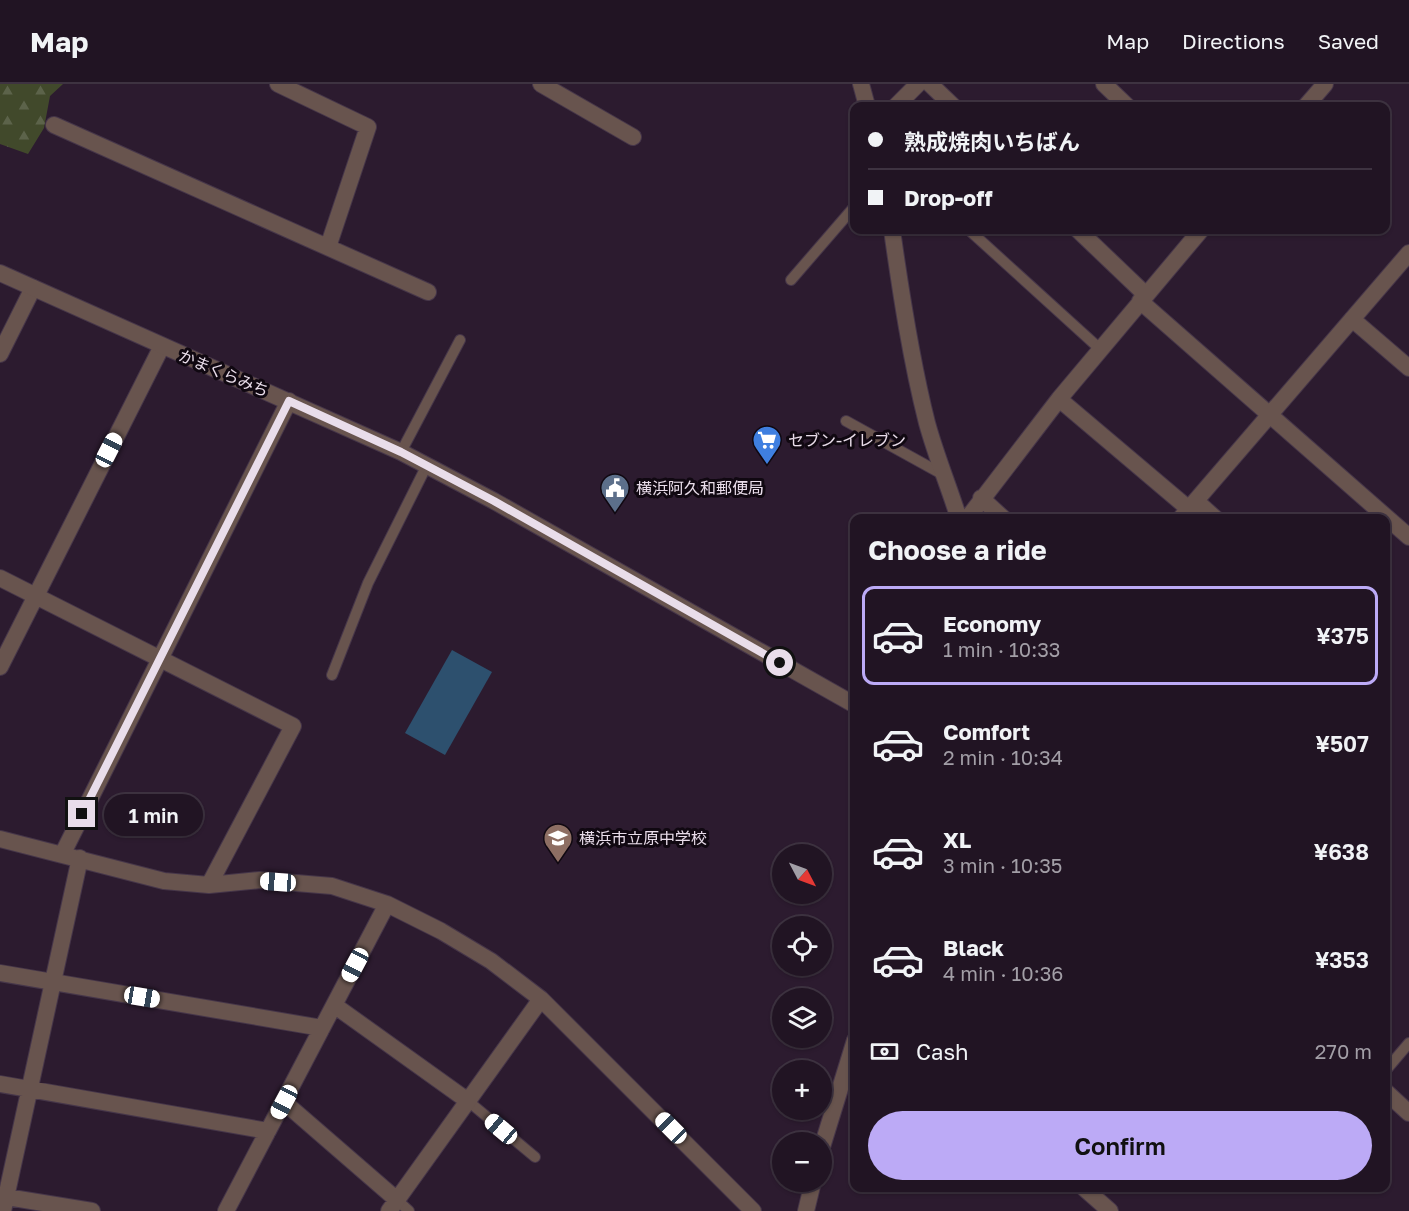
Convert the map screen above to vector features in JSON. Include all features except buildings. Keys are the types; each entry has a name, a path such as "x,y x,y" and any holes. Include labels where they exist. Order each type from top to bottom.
{"street":[{"path":"278,84 368,127 328,247"},
{"path":"541,84 633,137"},
{"path":"861,84 866,102"},
{"path":"900,102 918,84"},
{"path":"930,84 949,102"},
{"path":"1104,84 1123,102"},
{"path":"1309,102 1325,84"},
{"path":"54,125 428,292"},
{"path":"893,234 902,301 927,422 942,474 957,514"},
{"path":"1082,234 1143,298 1271,416 1383,514"},
{"path":"970,514 1059,399 1198,234"},
{"path":"1059,399 1188,509 1271,416 1409,253"},
{"name":"かまくらみち","path":"0,273 401,452 850,702"},
{"path":"0,354 33,288"},
{"path":"1352,319 1409,368"},
{"path":"0,667 162,346"},
{"path":"63,854 289,401"},
{"path":"981,498 999,514"},
{"path":"1390,520 1409,537"},
{"path":"0,578 293,726 210,885"},
{"path":"0,839 164,881 210,885 260,880 332,886 387,904 441,931 491,961 541,999 753,1211"},
{"path":"80,858 3,1202 92,1211"},
{"path":"226,1211 387,904"},
{"path":"0,973 322,1028"},
{"path":"284,1102 398,1207 468,1101 541,999"},
{"path":"334,1005 468,1101"},
{"path":"827,1132 850,1056"},
{"path":"0,1084 268,1131"},
{"path":"1390,1096 1409,1113"},
{"path":"806,1211 811,1192"},
{"path":"1089,1192 1110,1211"}],"lane":[{"path":"791,280 850,212"},
{"path":"973,234 1100,349"},
{"path":"401,452 460,340"},
{"path":"846,421 942,474"},
{"path":"332,675 368,583 426,465"},
{"path":"1390,1065 1409,1043"},
{"path":"468,1101 535,1157"}],"green space":[{"path":"0,84 63,84 50,96 44,128 28,154 0,144"}],"water":[{"path":"452,650 492,672 445,755 405,733"}],"place":[{"name":"セブン-イレブン","path":"767,466"},
{"name":"横浜阿久和郵便局","path":"615,514"},
{"name":"横浜市立原中学校","path":"558,864"}],"route":[{"path":"82,814 289,401 401,452 494,501 594,560 780,663"}]}
